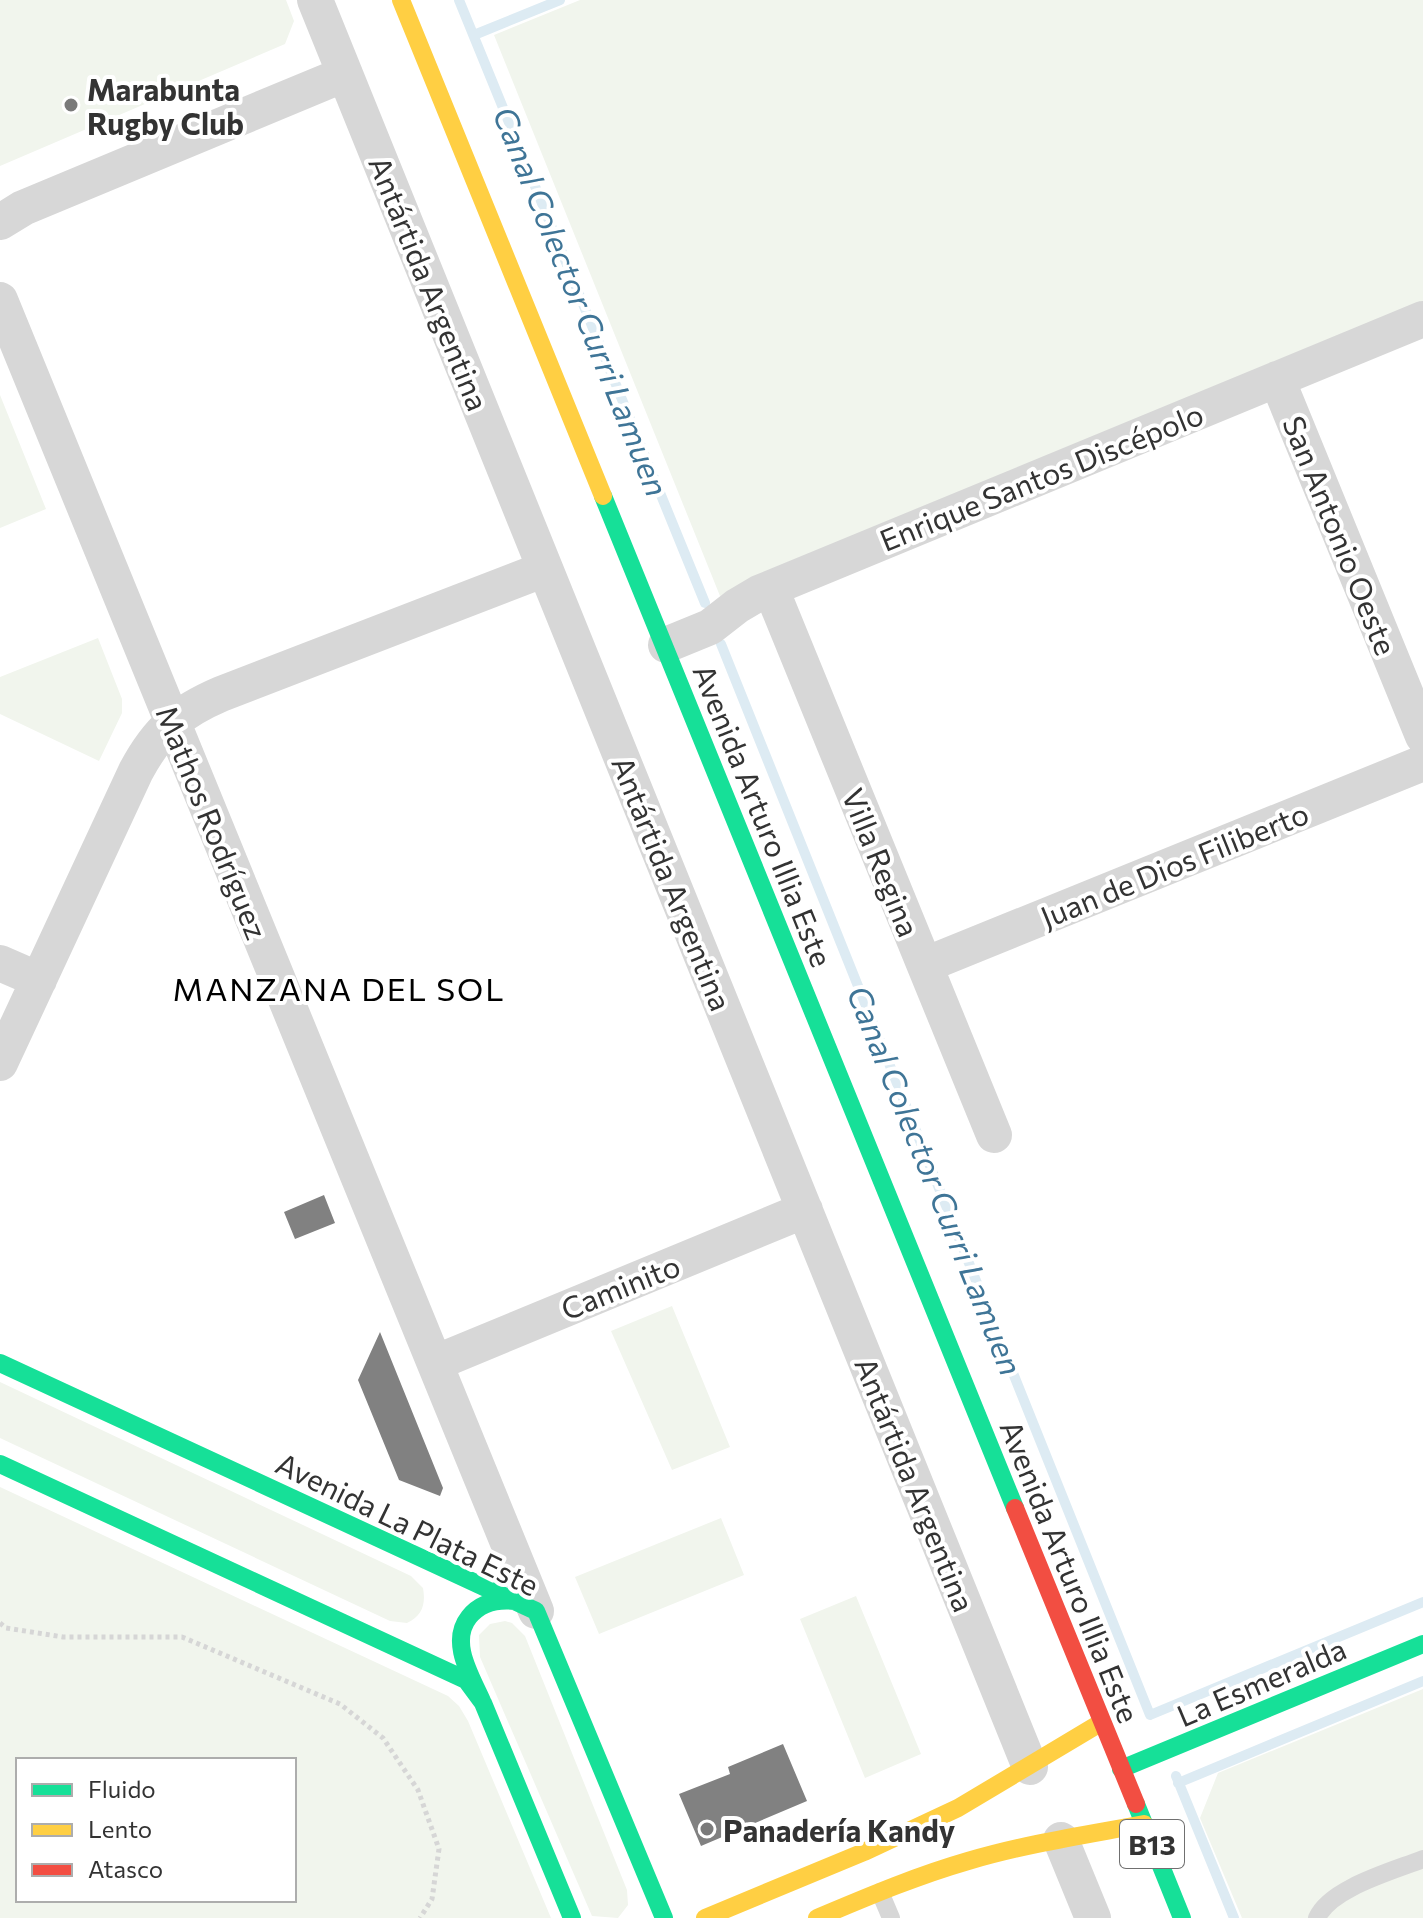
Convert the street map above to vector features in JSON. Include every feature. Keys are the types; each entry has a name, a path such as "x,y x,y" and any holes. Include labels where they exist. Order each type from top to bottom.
{"main road":[{"name":"Avenida Arturo Illia Este","path":"401,0 1182,1918"},
{"name":"Avenida La Plata Este","path":"0,1363 526,1606 664,1918"},
{"path":"0,1464 456,1675 473,1687 483,1703"},
{"path":"526,1606 502,1600 479,1607 470,1615 461,1633 462,1653 572,1918"},
{"name":"La Esmeralda","path":"1121,1769 1423,1644"},
{"path":"705,1918 958,1808 1102,1722"},
{"path":"817,1918 969,1861 1144,1824"}],"street":[{"name":"Antártida Argentina","path":"315,0 1030,1767"},
{"path":"0,222 23,208 345,74"},
{"name":"Mathos Rodríguez","path":"0,300 435,1363 526,1606"},
{"name":"Enrique Santos Discépolo","path":"666,645 710,627 744,601 771,589 1423,319"},
{"name":"San Antonio Oeste","path":"1277,379 1423,736"},
{"path":"0,1063 136,771 147,751 172,720 221,694 545,569"},
{"name":"Villa Regina","path":"771,589 994,1135"},
{"name":"Juan de Dios Filiberto","path":"925,965 1423,763"},
{"path":"0,963 39,980"},
{"name":"Caminito","path":"435,1363 805,1210"},
{"path":"1061,1840 1093,1918"}],"lane":[{"path":"1317,1918 1324,1905 1340,1894 1423,1859"},
{"path":"880,1892 891,1918"}],"path":[{"path":"0,1623 6,1628 63,1637 182,1637 340,1704 383,1738 418,1790 439,1849 432,1899 420,1918"}],"shaded area":[{"name":"Marabunta Rugby Club","path":"0,0 286,0 294,21 285,44 0,166"},
{"path":"580,0 1423,0 1423,305 720,596 494,35"},
{"path":"0,395 46,509 0,528"},
{"path":"98,638 122,699 122,713 99,761 0,714 0,677"},
{"path":"672,1306 730,1447 672,1470 611,1331"},
{"path":"0,1382 411,1576 423,1588 422,1609 407,1623 390,1621 0,1438"},
{"path":"0,1487 448,1696 468,1721 551,1918 0,1918"},
{"path":"721,1518 744,1575 599,1634 575,1577"},
{"path":"856,1596 921,1754 865,1778 800,1619"},
{"path":"512,1623 525,1636 627,1890 628,1905 618,1918 592,1916 480,1657 479,1635 490,1624"},
{"path":"1423,1689 1423,1918 1242,1918 1200,1818 1218,1773"}],"building":[{"path":"324,1195 335,1223 295,1239 284,1212"},
{"path":"380,1332 443,1488 440,1496 399,1480 358,1380"},
{"path":"783,1744 807,1801 701,1846 679,1794 730,1774 728,1767"}],"waterway":[{"name":"Canal Colector Curri Lamuen","path":"459,0 705,603"},
{"path":"474,35 560,0"},
{"name":"Canal Colector Curri Lamuen","path":"721,644 1150,1715 1423,1602"},
{"path":"1178,1783 1423,1681"},
{"name":"Canal Colector Curri Lamuen","path":"1176,1776 1234,1918"}],"traffic: fast":[{"path":"603,496 1015,1508"},
{"path":"0,1363 536,1611 664,1918"},
{"path":"0,1464 466,1680 483,1703 572,1918"},
{"path":"482,1701 461,1648 463,1627 469,1617 484,1605 496,1601 515,1601"},
{"path":"1121,1769 1423,1644"},
{"path":"1136,1804 1182,1918"}],"traffic: slow":[{"path":"401,0 603,496"},
{"path":"705,1918 864,1852 958,1808 1102,1722"},
{"path":"817,1918 968,1861 1144,1824"}],"traffic: jam":[{"path":"1015,1508 1136,1804"}],"place":[{"name":"Marabunta Rugby Club","path":"71,105"},
{"name":"Panadería Kandy","path":"707,1829"}],"district":[{"name":"MANZANA DEL SOL","path":"339,988"}]}
